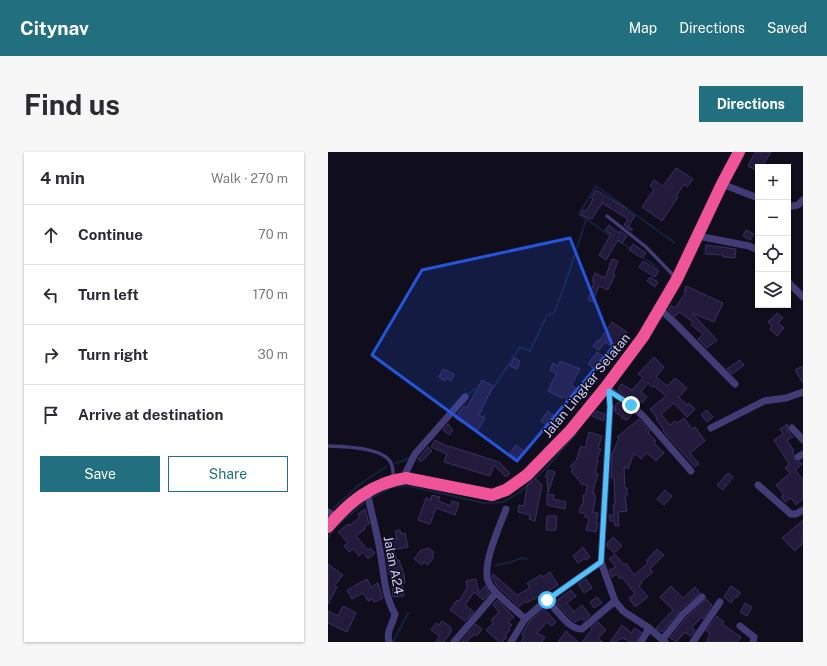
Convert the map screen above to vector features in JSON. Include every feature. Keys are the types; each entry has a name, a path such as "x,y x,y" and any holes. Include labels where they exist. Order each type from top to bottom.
{"highway":[{"name":"Jalan Lingkar Selatan","path":"400,479 488,495 506,490 527,475 607,390 643,337 677,279 722,184 739,152"},
{"path":"328,527 332,515 367,491 400,479"}],"street":[{"path":"722,184 755,197"},
{"path":"791,206 798,205 803,200"},
{"path":"698,236 750,246 755,248"},
{"path":"791,285 803,297"},
{"path":"660,309 735,384"},
{"path":"607,390 631,405 644,417 691,471"},
{"path":"607,390 610,407 601,562 615,602 624,611 649,628 664,641 683,614 702,597"},
{"path":"711,428 764,401 786,398 803,392"},
{"path":"400,479 406,472 415,454 465,397"},
{"path":"792,428 803,440"},
{"path":"758,485 791,514 796,514 803,510"},
{"name":"Jalan A24","path":"367,491 381,556 385,585 391,609 395,614 388,631 390,642"},
{"path":"506,509 488,559 487,579 496,593 525,619"},
{"path":"511,642 525,619 547,600 601,562"},
{"path":"454,642 496,593"},
{"path":"547,600 571,626 580,630 615,602"},
{"path":"693,642 720,602"},
{"path":"740,626 754,637 753,642"},
{"path":"641,642 649,628"}],"lane":[{"path":"607,216 646,248 677,279"},
{"path":"329,446 349,447 374,452 384,456 390,462 400,479"}],"highlighted area":[{"path":"570,238 613,347 517,461 372,355 422,270"}],"building":[{"path":"755,152 771,152 764,164 755,164 755,170 748,166"},
{"path":"676,168 693,179 687,187 684,184 676,196 678,197 662,221 642,207 654,189 650,186 654,180 663,186"},
{"path":"596,190 627,209 626,210 635,216 628,227 633,229 631,231 624,225 628,219 602,203 592,219 581,215 583,210 586,211"},
{"path":"609,225 619,233 620,231 627,236 622,243 618,240 606,260 599,255 611,234 605,230"},
{"path":"746,230 754,234 750,240 743,236"},
{"path":"633,244 646,253 642,258 629,250"},
{"path":"706,245 736,249 735,258 723,257 723,255 705,254"},
{"path":"612,259 618,261 613,274 615,275 608,290 599,286 593,302 588,300 594,282 592,281 595,273 605,278"},
{"path":"643,261 659,271 655,277 639,267"},
{"path":"650,277 658,282 655,287 647,281"},
{"path":"686,286 723,303 714,322 692,313 717,340 707,348 698,339 703,334 691,325 693,322 679,312 675,317 668,309 671,305 675,308 686,292 684,291"},
{"path":"777,313 783,318 778,323 784,328 777,336 770,329 772,326 768,322"},
{"path":"612,322 627,332 615,349 605,342 599,350 593,346 598,340 599,341"},
{"path":"597,352 606,358 597,371 588,364"},
{"path":"654,357 664,367 656,377 667,386 675,378 687,388 679,397 687,405 689,403 695,409 687,417 674,403 661,414 670,425 675,421 677,423 684,418 692,429 695,427 705,441 690,453 699,464 695,467 663,431 664,430 656,419 657,418 650,409 666,396 648,383 641,392 647,397 642,403 632,395 630,399 618,390 621,384 632,390 643,378 638,374"},
{"path":"514,358 520,361 517,369 510,366"},
{"path":"740,360 744,365 732,374 727,369"},
{"path":"560,361 580,369 572,386 584,394 576,405 563,396 562,398 548,391 556,374 550,370 553,363 558,366"},
{"path":"803,366 803,383 795,370"},
{"path":"443,369 454,374 451,381 447,378 445,381 439,377"},
{"path":"482,380 493,386 479,415 485,418 478,430 455,418 464,406 467,408"},
{"path":"618,402 633,413 627,420 615,412 615,406"},
{"path":"707,410 713,417 707,422 701,415"},
{"path":"548,411 560,421 552,430 541,421"},
{"path":"596,411 605,414 604,421 592,416"},
{"path":"639,419 650,431 648,433 656,441 654,443 664,453 656,461 647,453 641,459 634,453 628,469 624,467 625,488 627,488 627,495 625,495 627,511 618,512 619,526 615,526 614,521 610,521 609,515 614,515 613,505 615,504 614,478 611,478 612,452 619,438 617,437"},
{"path":"448,424 453,430 449,435 443,430"},
{"path":"788,424 787,429 793,437 787,440 794,451 792,452 794,454 794,459 796,462 800,462 802,464 795,470 803,479 803,499 796,505 791,498 785,502 781,497 784,495 776,485 790,473 785,468 789,464 774,440 783,434 780,429"},
{"path":"589,432 602,436 598,448 601,449 597,459 595,474 598,474 593,494 595,494 595,501 593,512 598,513 596,532 586,530 589,518 585,517 585,514 579,512 581,505 583,505 583,495 586,494 587,485 581,484 571,471 573,470 570,466 576,461 581,446 585,448"},
{"path":"435,440 449,447 499,462 510,473 506,477 494,465 490,476 444,462 447,454 431,447"},
{"path":"516,445 525,452 518,460 510,453"},
{"path":"428,447 432,451 421,462 418,459"},
{"path":"548,470 555,472 548,493 547,477 545,477"},
{"path":"728,473 733,477 723,490 717,485"},
{"path":"535,478 542,485 535,521 529,519 530,515 518,512 519,505 524,506 527,486"},
{"path":"665,490 672,496 664,505 657,499"},
{"path":"547,494 554,495 553,499 566,502 565,509 547,505"},
{"path":"432,495 440,497 438,501 451,506 452,501 459,503 455,515 436,508 430,524 418,520 426,498 431,500"},
{"path":"365,509 369,524 356,536 368,550 370,548 375,553 368,559 363,552 359,556 353,549 349,552 344,546 348,543 338,532 348,524 349,526 360,517 358,514"},
{"path":"547,516 557,516 556,530 546,530"},
{"path":"803,520 803,543 795,551 782,538"},
{"path":"400,530 401,534 405,533 408,547 393,550 397,560 399,560 404,574 405,583 402,583 404,596 393,597 391,574 389,574 384,543 397,538 395,531"},
{"path":"613,537 622,546 614,553 607,546 607,543"},
{"path":"583,547 590,557 586,560 585,558 578,563 573,556"},
{"path":"428,548 434,552 432,556 434,557 428,565 424,562 422,565 414,559 420,551"},
{"path":"657,549 664,555 650,569 653,572 641,582 642,583 639,586 648,597 635,607 629,598 635,594 622,577 620,579 617,574 612,577 609,570 616,567 609,559 615,554 624,565 626,563 634,575 648,563 646,561"},
{"path":"328,564 343,575 334,586 337,587 328,604"},
{"path":"550,572 558,585 526,603 525,601 519,607 497,586 492,577 493,574 517,595 530,588 527,583 541,575 543,577"},
{"path":"367,579 371,587 378,583 383,598 374,602 372,599 368,601 363,593 352,599 347,590"},
{"path":"476,579 479,593 485,586 490,593 483,600 474,592 465,605 474,612 465,621 450,610 457,600 459,601 467,588 466,581"},
{"path":"586,579 592,588 584,593 578,584"},
{"path":"671,586 683,598 695,587 700,593 680,610 662,632 656,628 673,610 660,597"},
{"path":"731,586 740,592 740,594 736,598 735,597 731,603 724,597"},
{"path":"571,590 576,596 567,603 574,612 582,605 590,615 584,621 582,618 575,622 555,602"},
{"path":"597,597 602,603 594,608 590,602"},
{"path":"706,599 712,605 703,619 702,617 691,628 695,630 691,636 684,632 677,642 670,638 687,617"},
{"path":"497,600 514,617 508,622 512,625 509,628 510,630 505,635 507,637 502,642 499,642 486,630 493,623 491,620 499,612 493,605"},
{"path":"745,603 752,607 747,616 740,612"},
{"path":"343,606 356,613 347,632 328,623 328,611 338,616"},
{"path":"544,609 556,622 552,626 547,622 537,633 545,637 542,642 521,642 524,636 522,635 529,622"},
{"path":"717,616 724,622 722,624 741,637 738,642 706,642 710,634 706,631"},
{"path":"442,621 451,627 450,629 452,630 444,642 436,642 439,636 431,630 436,623 439,625"},
{"path":"598,622 606,630 598,638 603,642 582,642 592,629 591,628"},
{"path":"476,624 482,629 477,636 474,634 467,642 461,642"},
{"path":"622,625 632,633 634,628 641,632 636,642 631,642 622,638 617,642 610,642"},
{"path":"566,631 578,642 558,642"}],"waterway":[{"path":"612,237 579,214 596,186 675,243"},
{"path":"489,394 520,347 530,351 547,315 554,313 586,220"},
{"path":"616,239 631,249"},
{"path":"641,256 658,268"},
{"path":"465,396 475,389 478,391"},
{"path":"371,498 392,487 409,486 484,503 503,502 519,493 545,469 576,434"},
{"path":"396,463 410,457"},
{"path":"333,509 360,484 386,467"},
{"path":"328,538 334,528 364,503"},
{"path":"496,565 522,558 527,559"},
{"path":"393,642 408,613"}],"route":[{"path":"547,600 601,562 610,407 609,391 631,405"}]}
